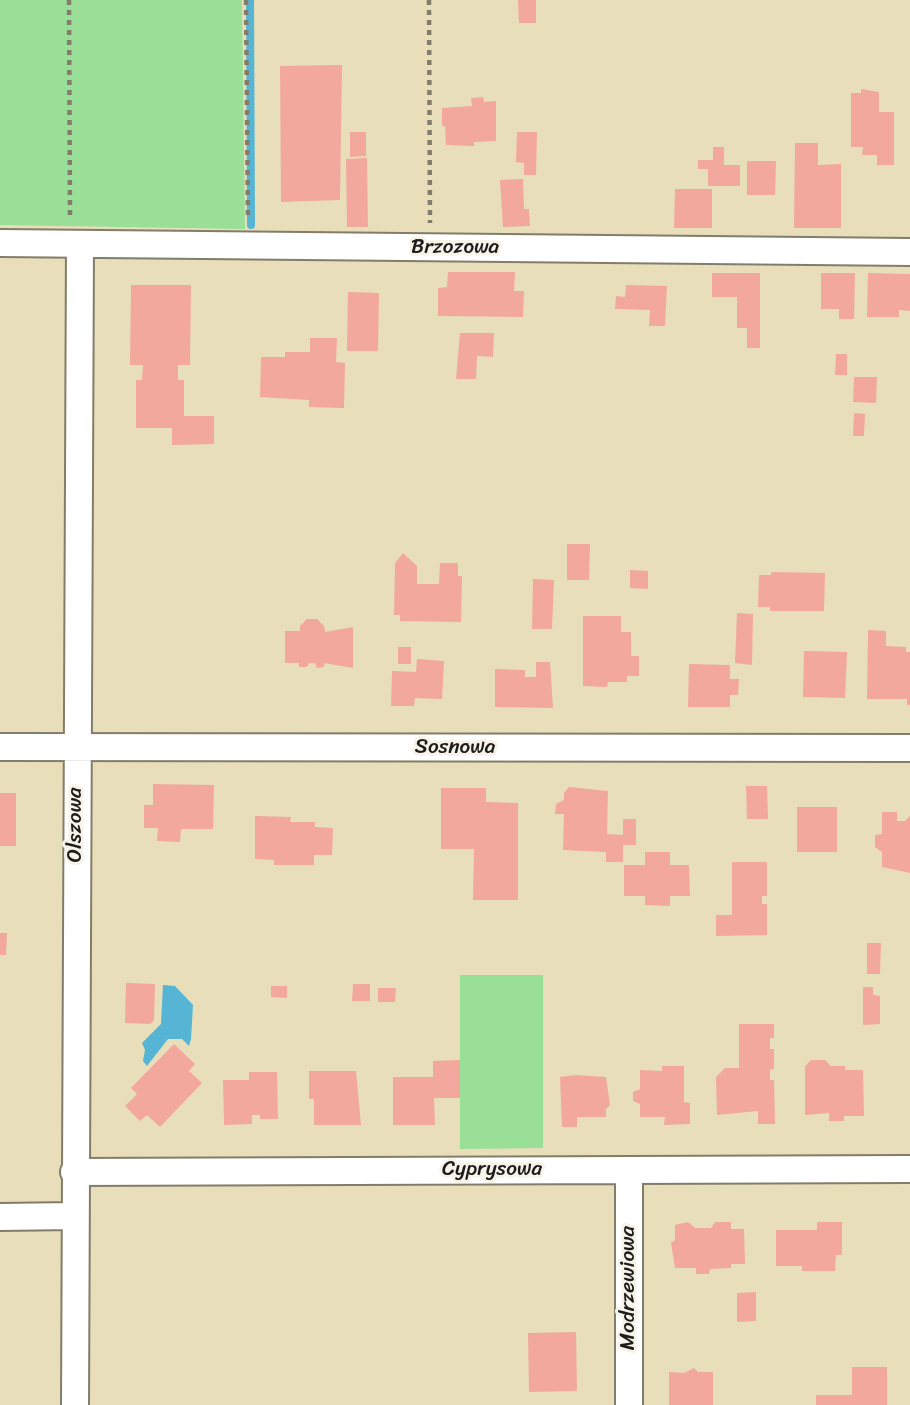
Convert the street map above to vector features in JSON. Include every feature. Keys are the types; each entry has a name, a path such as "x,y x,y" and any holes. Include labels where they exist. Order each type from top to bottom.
{"street":[{"name":"Brzozowa","path":"0,243 910,252"},
{"name":"Olszowa","path":"75,1405 80,244"},
{"name":"Sosnowa","path":"0,747 910,748"},
{"name":"Cyprysowa","path":"75,1172 910,1169"},
{"name":"Modrzewiowa","path":"629,1170 629,1405"},
{"path":"0,1216 74,1216"}],"path":[{"path":"69,0 70,219"},
{"path":"246,0 248,246"},
{"path":"429,0 430,247"}],"green space":[{"path":"0,0 242,0 245,229 0,225"},
{"path":"460,975 543,975 543,1148 460,1149"}],"water":[{"path":"163,985 175,986 193,1005 191,1039 189,1046 182,1039 168,1039 147,1066 143,1061 145,1050 142,1043 161,1024"}],"building":[{"path":"518,0 536,0 536,23 519,23"},
{"path":"342,65 340,200 281,202 280,66"},
{"path":"861,89 879,92 879,112 894,112 894,165 877,165 877,155 862,155 863,147 851,147 851,93 861,93"},
{"path":"483,97 484,102 496,101 496,141 474,142 474,146 446,145 442,108 472,106 471,98"},
{"path":"350,132 366,132 366,156 350,157"},
{"path":"517,132 537,132 536,175 524,175 524,163 516,162"},
{"path":"795,143 818,143 818,165 841,164 841,228 794,228"},
{"path":"713,147 724,147 724,165 740,165 740,186 708,186 708,169 698,169 698,160 713,160"},
{"path":"367,158 368,227 347,227 346,159"},
{"path":"747,161 776,161 775,195 747,195"},
{"path":"523,179 524,209 529,209 530,226 503,227 500,180"},
{"path":"675,189 712,189 712,228 674,228"},
{"path":"448,272 515,272 514,291 524,291 523,317 438,316 438,288 447,287"},
{"path":"712,273 760,273 760,348 747,348 747,328 737,328 737,297 712,297"},
{"path":"821,273 855,273 854,319 839,319 839,309 821,309"},
{"path":"868,273 910,274 910,311 899,310 899,317 867,317"},
{"path":"131,285 191,285 190,365 178,365 178,380 184,380 184,416 214,416 214,444 172,445 172,428 136,428 136,380 142,380 143,365 130,365"},
{"path":"626,285 667,286 665,326 649,326 650,310 615,309 616,296 625,297"},
{"path":"348,292 379,293 378,351 347,351"},
{"path":"460,333 494,333 493,357 477,356 476,379 456,379"},
{"path":"310,338 337,338 336,362 345,363 344,408 309,407 309,400 260,397 261,357 285,357 285,352 310,352"},
{"path":"836,354 847,354 847,375 835,375"},
{"path":"854,377 877,377 876,403 853,402"},
{"path":"854,413 865,414 864,436 853,436"},
{"path":"567,544 590,544 589,580 567,580"},
{"path":"403,553 417,566 417,584 439,584 440,563 458,563 458,576 462,576 461,622 400,621 400,615 394,615 395,563"},
{"path":"630,570 648,571 648,589 630,588"},
{"path":"771,572 825,573 824,611 770,611 770,607 758,607 759,575 771,575"},
{"path":"533,579 554,580 552,629 532,629"},
{"path":"737,613 753,614 752,665 735,663"},
{"path":"583,616 621,616 621,632 631,632 631,656 639,656 639,676 627,676 627,682 608,682 607,687 583,686"},
{"path":"307,619 317,619 324,626 325,632 353,627 353,668 324,663 324,667 317,668 315,663 309,663 307,667 299,667 299,663 285,663 285,631 300,631 300,626"},
{"path":"868,630 886,631 886,646 906,647 906,652 910,652 910,705 907,705 907,699 867,699"},
{"path":"398,647 411,647 411,664 398,664"},
{"path":"804,651 847,652 845,698 803,697"},
{"path":"417,659 444,661 442,699 415,698 414,706 391,706 392,671 416,672"},
{"path":"536,662 550,662 553,708 495,707 495,669 525,670 525,677 536,677"},
{"path":"689,664 730,665 730,679 739,679 738,695 730,695 730,707 688,707"},
{"path":"153,784 214,785 213,829 181,829 180,842 157,841 158,828 144,828 144,805 153,805"},
{"path":"746,786 767,786 768,819 747,819"},
{"path":"569,787 608,791 607,834 623,835 623,819 636,819 636,845 623,845 623,862 606,862 606,852 563,850 564,814 555,814 556,804 564,800 564,793"},
{"path":"441,788 486,788 486,802 518,803 518,900 473,900 474,849 441,849"},
{"path":"0,793 16,793 16,846 0,846"},
{"path":"797,807 837,807 837,852 797,852"},
{"path":"882,812 897,812 897,821 905,821 910,816 910,873 882,867 882,852 875,847 875,835 882,834"},
{"path":"255,816 291,817 290,822 315,822 315,827 333,828 332,855 314,855 314,865 274,865 274,860 255,859"},
{"path":"645,852 670,852 670,865 689,865 690,896 670,896 670,906 645,905 645,896 624,896 624,865 645,865"},
{"path":"732,862 767,862 767,896 762,896 762,904 767,904 767,935 716,936 716,915 732,915"},
{"path":"0,933 7,933 6,955 0,955"},
{"path":"867,943 881,943 880,974 867,974"},
{"path":"126,983 155,984 154,1020 150,1024 125,1023"},
{"path":"353,984 370,984 370,1001 352,1001"},
{"path":"271,986 287,986 287,998 271,997"},
{"path":"863,987 873,987 873,995 880,996 880,1024 863,1025"},
{"path":"378,988 396,988 395,1002 378,1002"},
{"path":"739,1024 774,1024 774,1038 770,1038 770,1049 774,1049 774,1069 770,1070 770,1080 774,1080 775,1124 758,1124 758,1111 717,1115 716,1077 725,1068 739,1068"},
{"path":"174,1044 195,1064 189,1071 202,1083 160,1127 147,1115 140,1121 125,1106 137,1094 131,1088"},
{"path":"460,1060 460,1098 434,1098 435,1125 393,1125 393,1077 433,1077 433,1061"},
{"path":"811,1060 825,1060 831,1066 845,1066 845,1070 863,1070 864,1116 844,1116 844,1121 829,1121 829,1113 805,1115 805,1066"},
{"path":"662,1066 684,1066 684,1102 690,1103 690,1124 664,1125 665,1117 640,1117 640,1104 633,1101 633,1092 640,1089 640,1070 662,1071"},
{"path":"309,1071 356,1071 361,1125 314,1125 314,1099 309,1099"},
{"path":"249,1072 277,1072 278,1119 260,1119 260,1115 252,1115 252,1124 224,1125 223,1080 249,1080"},
{"path":"560,1077 606,1077 610,1105 606,1109 606,1117 577,1117 577,1127 562,1127"},
{"path":"688,1222 695,1228 711,1228 715,1222 731,1222 731,1229 744,1229 745,1264 710,1269 709,1274 696,1274 696,1268 675,1268 671,1243 675,1240 675,1225"},
{"path":"817,1222 842,1222 842,1255 836,1255 835,1271 802,1271 802,1266 776,1266 776,1230 817,1230"},
{"path":"756,1292 756,1321 737,1322 737,1293"},
{"path":"576,1332 577,1391 529,1392 528,1333"},
{"path":"852,1367 887,1367 887,1405 816,1405 816,1395 852,1395"},
{"path":"694,1368 698,1372 713,1372 713,1405 669,1405 669,1372 684,1373"}],"waterway":[{"path":"250,0 251,225"}]}
